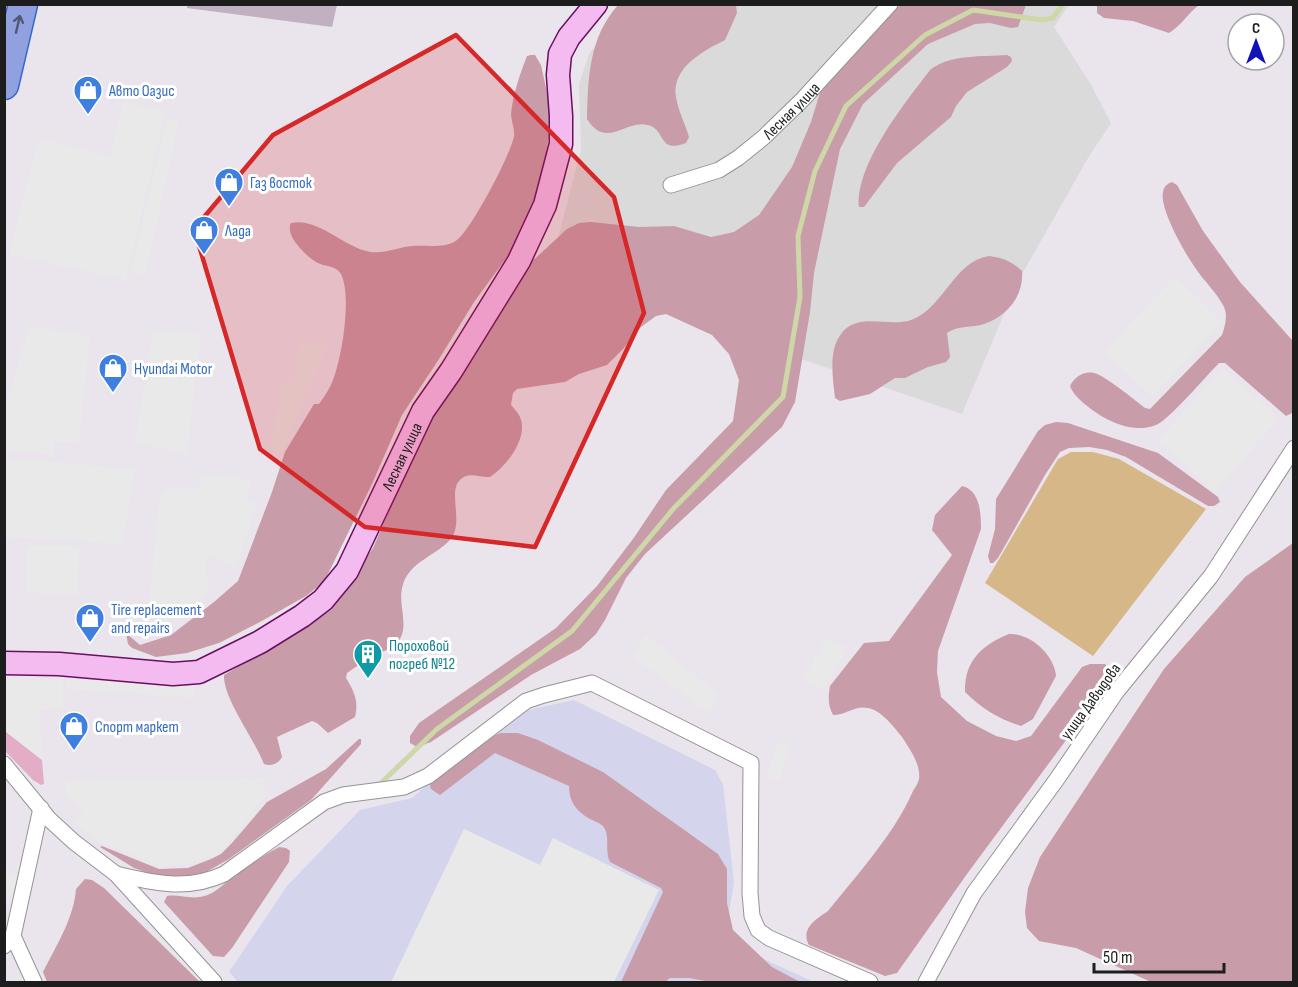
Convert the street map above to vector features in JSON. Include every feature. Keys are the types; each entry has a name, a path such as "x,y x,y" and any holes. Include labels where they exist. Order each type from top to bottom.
{"highway":[{"path":"4,85 23,4"}],"main road":[{"name":"Лесная улица","path":"4,663 59,664 173,674 199,672 260,642 323,600 347,572 423,411 451,371 519,261 545,205 561,144 558,75 560,54 569,37 596,4"}],"street":[{"name":"Лесная улица","path":"671,185 719,170 764,137 803,99 890,4"},
{"name":"улица Давыдова","path":"926,982 974,893 1117,691 1211,576 1293,447"},
{"path":"116,874 158,884 190,884 212,880 324,802 343,795 404,787 428,776 526,702 544,694 592,683 751,763 750,893 752,916 758,930 769,938 870,982"},
{"path":"4,764 49,819 74,842 116,874 214,982"},
{"path":"34,982 9,941 41,808"}],"highlighted area":[{"path":"456,35 614,197 644,313 535,547 365,527 260,449 194,229 273,135"}],"shaded area":[{"path":"187,4 337,5 332,27 187,8"},
{"path":"1097,4 1199,5 1169,33 1133,21 1104,18 1097,13"},
{"path":"618,5 736,5 737,13 725,40 707,49 690,62 678,77 676,97 689,137 686,143 670,146 658,131 648,125 640,124 609,133 602,132 594,128 587,119 588,88 596,44 608,18"},
{"path":"633,5 1069,5 1054,27 1090,83 1111,123 1088,158 1017,283 962,414 594,288 557,242 581,150 579,84 589,54 618,17"},
{"path":"895,5 1026,5 1018,27 1011,28 990,23 975,24 928,44 863,104 840,149 814,273 795,402 782,427 645,554 626,578 596,634 580,649 531,675 431,742 417,747 410,743 410,736 419,723 556,628 597,586 633,539 666,490 733,421 739,380 729,354 712,335 666,314 656,316 641,327 607,365 579,374 565,382 517,389 513,393 511,405 519,415 522,433 515,450 503,466 490,477 470,475 460,480 455,491 456,523 452,537 440,549 417,565 405,579 401,595 403,629 398,642 347,673 346,678 356,701 355,717 328,733 312,721 277,737 282,757 274,764 264,764 229,696 224,675 331,610 373,548 423,433 528,265 567,229 579,223 639,227 674,226 711,237 734,232 759,215 792,167 811,122 822,86"},
{"path":"535,55 541,65 552,115 547,149 534,203 516,245 474,302 402,415 372,484 324,582 306,596 219,643 187,653 156,657 132,648 128,644 126,633 140,645 171,635 238,581 285,452 314,404 319,404 333,380 340,357 346,311 344,284 339,271 316,262 302,250 293,239 291,223 312,224 351,245 371,252 412,246 441,246 457,240 480,207 511,145 514,136 511,114 513,99 527,56"},
{"path":"1007,55 1012,61 1007,67 967,92 951,117 897,163 864,207 859,207 860,190 873,153 896,116 931,69 939,64 958,59"},
{"path":"123,101 166,111 126,280 9,254 38,140 110,156"},
{"path":"167,119 179,122 146,274 130,273"},
{"path":"1172,182 1177,185 1203,231 1240,282 1294,343 1292,413 1286,416 1225,363 1219,363 1162,422 1149,427 1129,427 1109,420 1084,403 1072,390 1070,386 1077,377 1086,373 1094,373 1112,383 1145,408 1150,409 1222,335 1226,317 1224,307 1186,253 1165,209 1163,190"},
{"path":"989,256 1007,260 1022,271 1017,297 1007,310 984,324 947,333 950,357 946,362 928,367 905,378 895,378 870,394 840,401 835,398 832,365 834,348 841,334 848,327 865,322 911,320 932,306 967,267"},
{"path":"1175,276 1223,322 1152,397 1103,351"},
{"path":"29,326 90,336 79,442 54,442 54,455 5,450 5,409"},
{"path":"153,330 201,335 187,454 135,443"},
{"path":"300,343 317,343 328,346 282,451 271,451 281,382 293,382"},
{"path":"1222,368 1279,418 1215,492 1157,441"},
{"path":"1056,422 1068,423 1158,453 1218,497 1220,502 1214,506 1208,506 1126,457 1107,450 1089,447 1069,448 1060,452 998,558 990,563 988,556 995,529 996,499 1038,431 1045,425"},
{"path":"1071,452 1093,452 1119,459 1206,509 1093,656 985,583 1058,459"},
{"path":"4,458 135,469 123,544 5,537"},
{"path":"202,473 252,480 247,499 257,506 235,568 208,555 205,563 209,594 168,621 148,614 159,499 166,489 198,489"},
{"path":"962,486 968,488 976,497 980,509 981,529 938,651 937,672 941,697 967,721 996,736 1016,741 1031,736 1082,667 1090,664 1105,664 1111,671 1112,678 897,973 885,976 809,945 806,934 811,925 828,911 886,838 917,784 919,773 914,756 902,737 887,720 873,709 863,707 833,715 829,705 829,690 864,643 889,641 952,555 932,530 935,515"},
{"path":"1293,543 1293,982 1151,982 1076,948 1039,941 1027,928 1025,912 1028,888 1040,857 1164,669 1245,577"},
{"path":"29,546 79,546 77,594 27,593 26,553"},
{"path":"1009,634 1025,637 1040,646 1051,660 1056,676 1033,719 1021,726 991,713 965,692 968,671 977,655 991,643"},
{"path":"646,635 720,695 709,713 631,656"},
{"path":"826,637 847,648 824,690 803,679"},
{"path":"67,676 194,683 194,698 67,689"},
{"path":"5,677 63,680 63,709 40,710 42,760 5,731"},
{"path":"574,700 715,770 723,784 734,883 724,941 814,982 238,982 229,972 287,886 360,810 412,798 509,714"},
{"path":"5,731 42,760 44,784 41,785 33,780 5,751"},
{"path":"501,733 518,733 538,740 603,772 718,854 727,869 727,903 733,930 772,967 800,982 711,982 689,978 670,978 665,982 621,982 663,892 661,888 610,862 605,830 602,825 577,809 570,797 569,786 495,753 440,795 431,789 430,785 434,778 491,737"},
{"path":"361,739 361,744 311,800 229,859 201,875 177,879 160,877 134,868 100,847 159,869 188,868 211,859 221,854 232,843 267,802 326,769"},
{"path":"778,742 791,746 779,781 766,776"},
{"path":"264,778 265,795 230,842 221,852 187,865 160,866 99,842 73,822 83,812 65,793 67,781"},
{"path":"464,829 540,865 553,838 659,890 614,982 391,982"},
{"path":"279,847 290,851 289,862 224,957 213,956 164,902 167,896 199,897 210,894 242,869"},
{"path":"5,870 19,877 5,906 4,872"},
{"path":"85,879 92,880 104,888 200,982 47,982 43,972 72,911 76,889"}],"waterway":[{"path":"378,786 437,729 572,631 674,508 783,397 800,297 798,236 815,171 846,106 925,35 973,10 1042,20 1053,18 1063,4"}],"place":[{"name":"Авто Оазис","path":"88,116"},
{"name":"Газ восток","path":"229,208"},
{"name":"Лада","path":"204,256"},
{"name":"Hyundai Motor","path":"113,394"},
{"name":"Tire replacement and repairs","path":"90,644"},
{"name":"Пороховой погреб №12","path":"368,680"},
{"name":"Спорт маркет","path":"74,752"}]}
